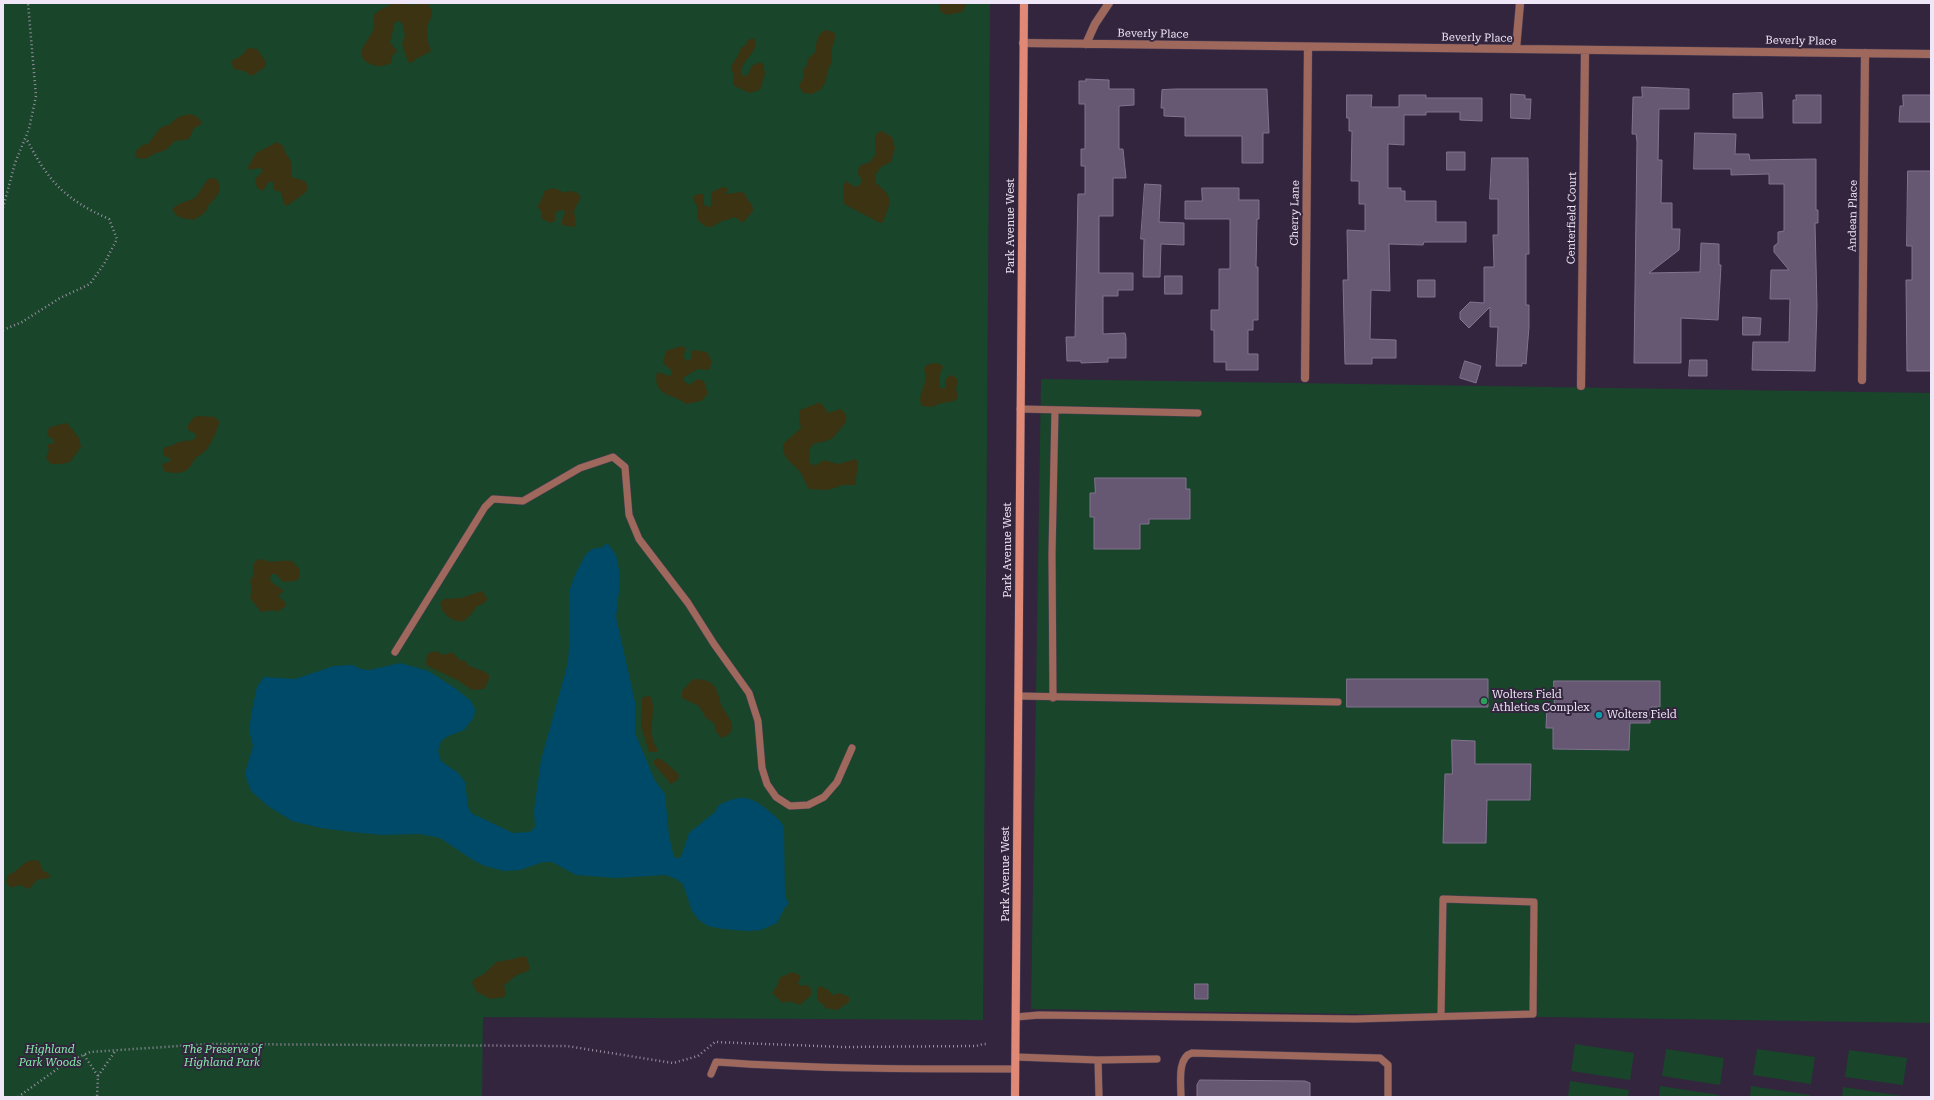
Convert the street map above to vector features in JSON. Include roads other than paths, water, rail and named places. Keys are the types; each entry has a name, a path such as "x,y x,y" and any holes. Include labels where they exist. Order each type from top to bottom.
{"street":[{"name":"Park Avenue West","path":"1015,1097 1024,3"},
{"path":"1086,44 1095,24 1109,3"},
{"path":"1516,49 1520,3"},
{"name":"Beverly Place","path":"1023,43 1931,54"},
{"name":"Cherry Lane","path":"1305,378 1308,47"},
{"name":"Centerfield Court","path":"1581,386 1585,50"},
{"name":"Andean Place","path":"1862,380 1866,53"}],"lane":[{"path":"1020,409 1198,413"},
{"path":"1053,698 1052,554 1055,410"},
{"path":"395,652 485,507 493,499 522,501 580,468 613,457 626,467 629,515 639,539 683,597 749,694 758,721 762,768 767,784 776,797 790,806 808,805 824,797 837,782 852,748"},
{"path":"1018,696 1053,698 1338,702"},
{"path":"1016,1017 1039,1015 1355,1019 1440,1015 1533,1014 1534,902 1443,899 1440,1015"},
{"path":"1181,1097 1183,1060 1187,1055 1192,1053 1380,1058 1388,1065 1388,1097"},
{"path":"1016,1057 1098,1060 1157,1059"},
{"path":"1098,1060 1100,1097"},
{"path":"711,1074 716,1062 776,1066 883,1069 1015,1068"}],"water":[{"path":"605,544 608,544 616,555 619,570 620,582 616,617 635,702 635,733 655,781 665,794 669,836 674,857 681,857 689,833 715,812 719,805 727,801 740,798 746,798 757,803 778,819 784,828 785,896 789,904 785,907 777,923 761,930 748,931 708,926 699,920 692,911 683,884 666,875 616,878 576,875 552,862 543,862 520,870 504,871 485,866 473,860 440,838 420,834 382,835 352,832 321,828 292,821 268,806 251,791 245,774 253,746 249,730 257,687 264,677 295,679 334,666 353,665 360,669 370,670 400,663 428,671 455,688 471,701 475,709 474,717 464,730 448,736 441,741 438,751 441,761 458,773 465,782 468,806 471,813 513,833 530,832 535,827 534,810 541,760 568,663 569,592 575,575 586,554 592,549 604,547"}],"place":[{"name":"Wolters Field Athletics Complex","path":"1484,701"},
{"name":"Wolters Field","path":"1599,715"}],"park label":[{"name":"Highland Park Woods","path":"50,1056"},
{"name":"The Preserve of Highland Park","path":"222,1056"}]}
